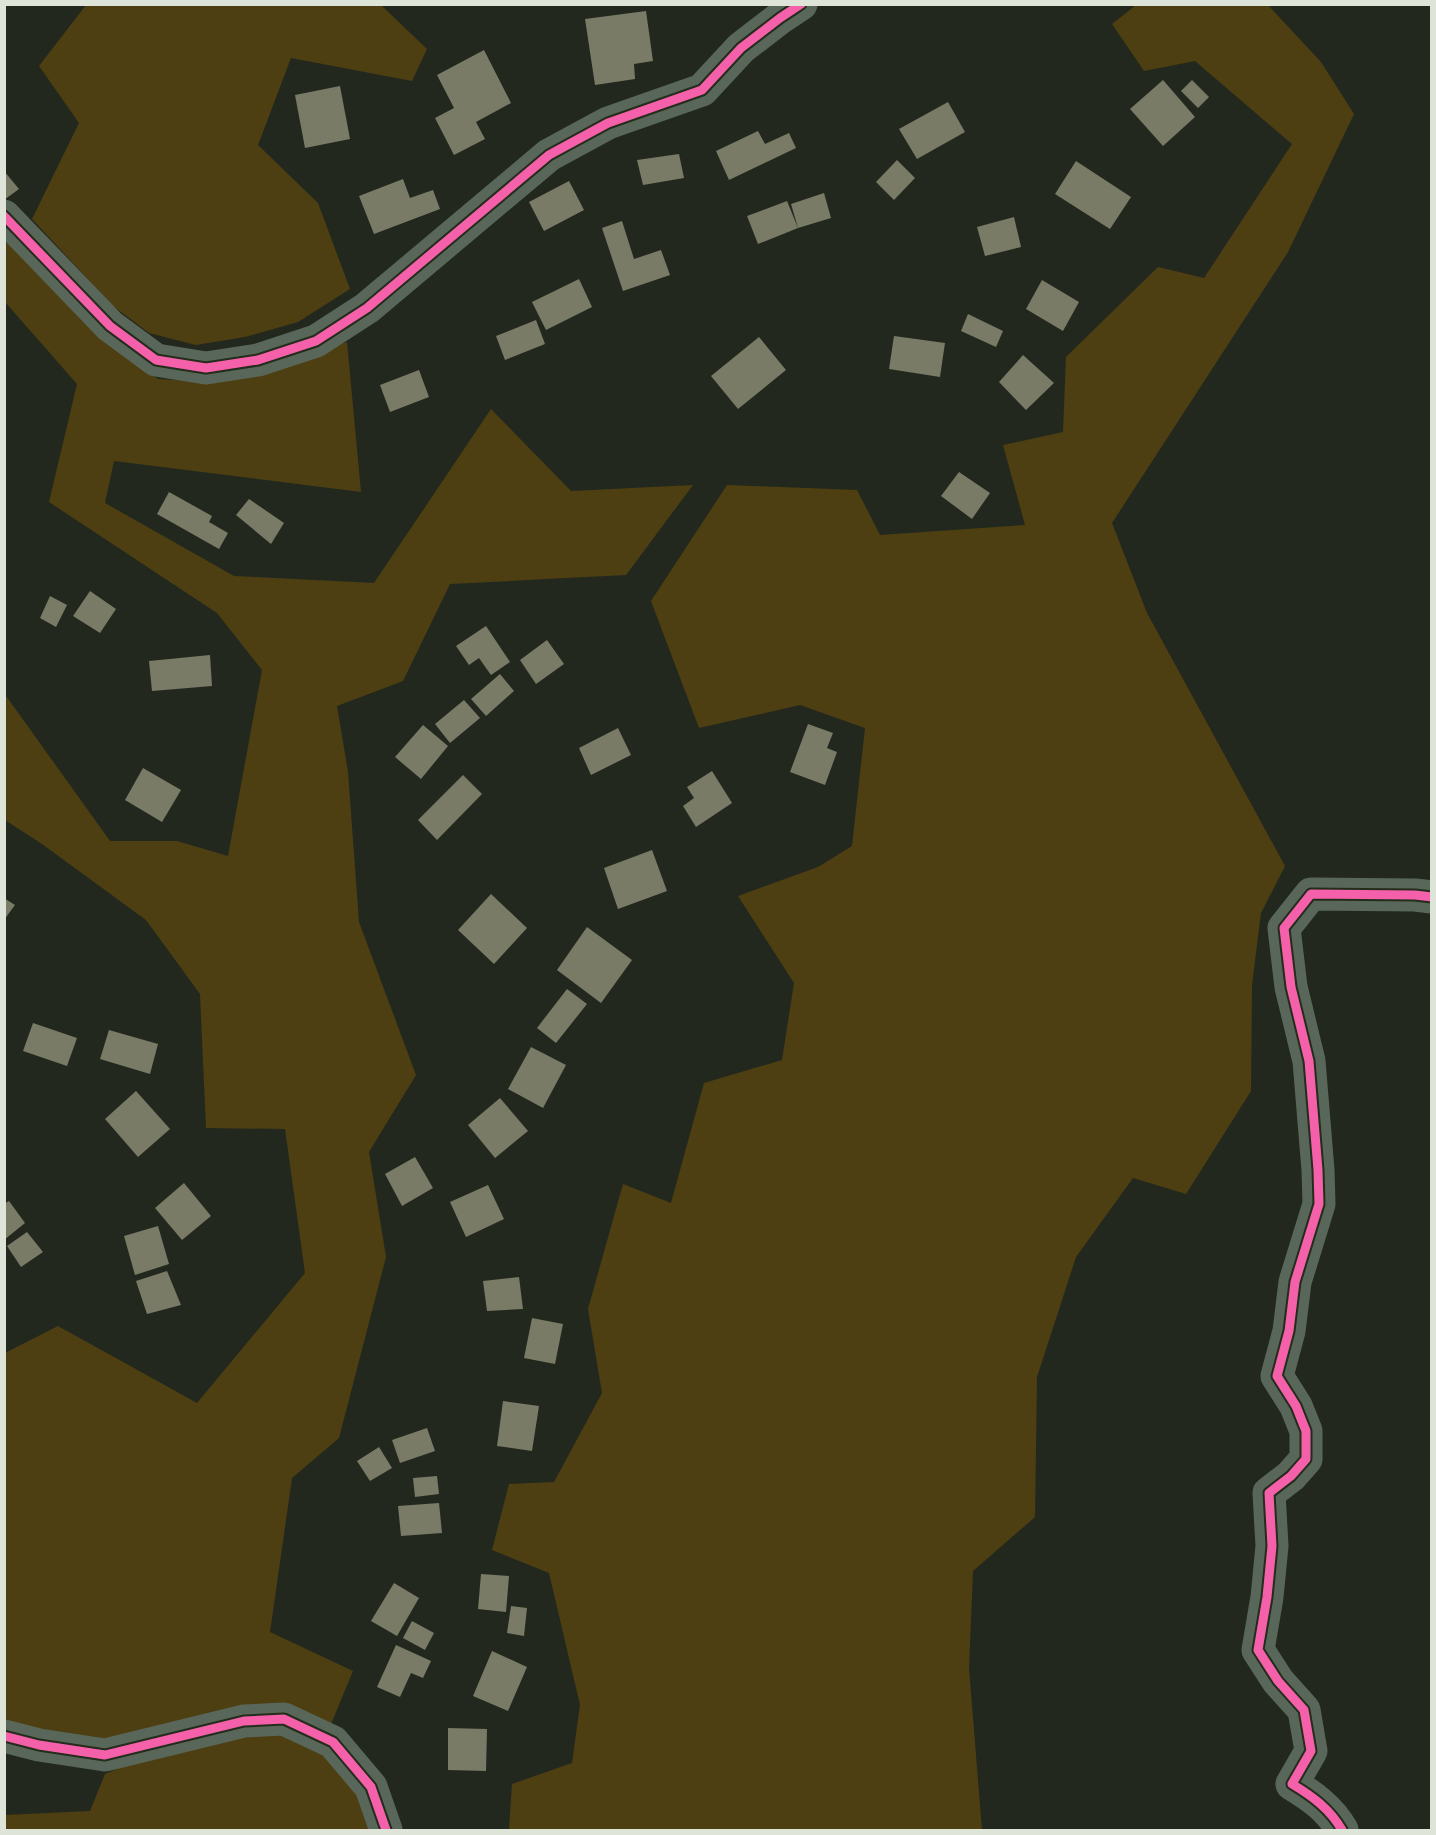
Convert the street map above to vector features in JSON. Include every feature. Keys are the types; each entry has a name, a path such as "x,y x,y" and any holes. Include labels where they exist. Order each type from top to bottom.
{"street":[{"path":"4,216 110,326 156,360 206,368 258,360 316,341 367,308 549,155 608,123 702,90 741,48 801,4"},
{"path":"1342,1830 1334,1817 1310,1795 1292,1784 1311,1751 1304,1710 1278,1681 1258,1650 1272,1546 1269,1493 1291,1476 1306,1459 1306,1431 1296,1406 1277,1376 1289,1330 1295,1282 1318,1204 1318,1170 1309,1060 1291,987 1284,928 1311,894 1431,897"},
{"path":"4,1736 39,1745 105,1755 244,1721 284,1719 333,1742 371,1787 386,1830"}],"shaded area":[{"path":"86,5 381,5 427,49 412,81 291,58 258,145 318,203 350,289 298,322 245,337 196,345 149,333 113,306 32,219 79,123 39,66"},
{"path":"1136,5 1268,5 1321,62 1354,114 1288,252 1112,523 1147,613 1285,866 1261,913 1252,985 1251,1091 1186,1194 1133,1178 1076,1257 1037,1377 1035,1517 973,1571 969,1668 982,1830 509,1830 512,1784 572,1763 580,1705 549,1573 492,1550 509,1484 554,1482 602,1393 588,1309 623,1184 671,1203 704,1083 782,1060 794,983 738,896 818,867 852,846 865,728 800,705 699,728 651,601 727,485 857,490 880,535 1025,525 1003,445 1063,432 1066,357 1158,267 1204,278 1292,144 1195,61 1144,71 1112,24"},
{"path":"9,240 107,344 158,379 213,382 347,342 361,492 114,461 105,503 234,576 374,583 491,409 571,491 693,485 626,575 450,584 403,681 337,706 348,772 359,922 416,1075 369,1152 386,1257 339,1438 292,1478 270,1632 353,1671 331,1724 122,1740 5,1731 5,1353 58,1326 197,1403 305,1273 285,1129 206,1128 200,994 146,920 42,844 5,820 4,693 110,841 177,841 228,856 262,670 217,613 49,502 77,384 5,302 5,245"},
{"path":"292,1729 334,1757 363,1792 373,1830 5,1830 4,1815 90,1811 105,1774 148,1756 202,1739"}],"building":[{"path":"646,11 653,61 634,64 635,79 595,85 585,19"},
{"path":"484,50 511,103 476,122 485,139 454,155 435,118 454,108 437,75"},
{"path":"1163,80 1195,117 1163,146 1130,109"},
{"path":"1192,80 1209,97 1198,108 1181,91"},
{"path":"340,86 350,139 305,148 295,95"},
{"path":"948,102 965,132 917,159 899,129"},
{"path":"758,131 765,144 789,133 796,148 729,180 716,151"},
{"path":"679,154 684,178 643,185 637,160"},
{"path":"897,160 915,178 894,200 876,182"},
{"path":"1076,161 1131,197 1110,229 1055,194"},
{"path":"4,171 19,189 4,200"},
{"path":"403,179 410,198 433,190 440,209 374,234 359,196"},
{"path":"569,181 584,210 544,231 529,202"},
{"path":"824,193 831,218 798,228 791,204"},
{"path":"787,201 798,228 758,244 747,216"},
{"path":"1014,217 1021,247 985,256 977,227"},
{"path":"622,221 634,259 661,250 670,275 623,291 602,228"},
{"path":"579,279 592,307 546,330 532,302"},
{"path":"1042,280 1079,302 1063,331 1026,309"},
{"path":"968,314 1003,331 996,347 961,331"},
{"path":"536,320 545,344 505,360 496,336"},
{"path":"894,336 945,343 940,377 889,369"},
{"path":"759,337 786,370 738,409 711,376"},
{"path":"1023,355 1054,383 1026,410 999,382"},
{"path":"419,370 429,397 390,412 380,385"},
{"path":"959,472 990,493 972,519 941,496"},
{"path":"169,492 212,516 209,522 228,533 219,549 157,514"},
{"path":"249,499 284,523 271,544 236,515"},
{"path":"90,591 116,609 100,633 73,616"},
{"path":"50,596 67,605 56,627 40,618"},
{"path":"486,626 510,662 491,675 479,658 469,665 456,646"},
{"path":"547,640 564,664 536,684 520,660"},
{"path":"210,655 212,686 152,691 149,661"},
{"path":"500,674 514,691 486,716 471,699"},
{"path":"464,700 480,718 450,743 435,724"},
{"path":"808,724 833,733 827,748 837,752 825,785 790,772"},
{"path":"423,725 448,746 421,779 395,757"},
{"path":"618,728 631,755 591,775 579,748"},
{"path":"143,768 181,790 162,822 125,800"},
{"path":"712,771 732,803 696,827 683,806 694,798 687,787"},
{"path":"463,775 482,794 437,840 418,820"},
{"path":"652,850 667,891 618,909 604,868"},
{"path":"491,894 527,928 494,964 458,930"},
{"path":"4,898 15,905 4,920"},
{"path":"587,927 632,960 601,1003 557,970"},
{"path":"567,989 587,1004 556,1043 537,1028"},
{"path":"33,1023 77,1038 67,1066 23,1051"},
{"path":"109,1030 158,1044 150,1074 100,1059"},
{"path":"531,1047 566,1065 543,1108 508,1089"},
{"path":"136,1091 170,1129 138,1157 105,1119"},
{"path":"500,1098 528,1131 495,1158 468,1125"},
{"path":"415,1157 433,1188 402,1206 385,1174"},
{"path":"184,1183 211,1216 182,1240 155,1208"},
{"path":"488,1185 504,1219 466,1237 450,1202"},
{"path":"9,1201 25,1223 4,1240 4,1204"},
{"path":"158,1226 169,1264 135,1275 124,1236"},
{"path":"27,1232 43,1252 21,1267 7,1246"},
{"path":"167,1271 181,1305 147,1314 136,1281"},
{"path":"519,1277 523,1309 487,1311 483,1281"},
{"path":"532,1318 563,1324 555,1364 524,1358"},
{"path":"503,1401 539,1406 532,1451 497,1446"},
{"path":"427,1428 435,1451 400,1463 392,1440"},
{"path":"379,1447 392,1468 370,1481 357,1461"},
{"path":"437,1476 439,1494 415,1497 413,1478"},
{"path":"439,1503 442,1533 401,1536 398,1506"},
{"path":"481,1574 509,1576 506,1612 478,1609"},
{"path":"394,1583 419,1598 397,1636 371,1621"},
{"path":"511,1606 527,1608 524,1636 507,1633"},
{"path":"412,1621 434,1633 425,1650 403,1638"},
{"path":"396,1645 431,1661 423,1678 411,1673 400,1697 377,1687"},
{"path":"492,1651 527,1667 508,1711 473,1696"},
{"path":"448,1728 487,1729 486,1771 448,1770"}],"cycle path":[{"path":"4,216 110,326 156,360 206,368 258,360 316,341 367,308 549,155 608,123 702,90 741,48 801,4"},
{"path":"1342,1830 1320,1804 1292,1784 1311,1751 1304,1710 1278,1681 1258,1650 1267,1597 1272,1546 1269,1493 1291,1476 1306,1459 1306,1431 1296,1406 1277,1376 1289,1331 1295,1282 1319,1204 1309,1061 1291,987 1284,928 1311,894 1432,897"},
{"path":"4,1736 39,1745 105,1755 244,1721 284,1719 333,1742 371,1787 386,1830"}]}
